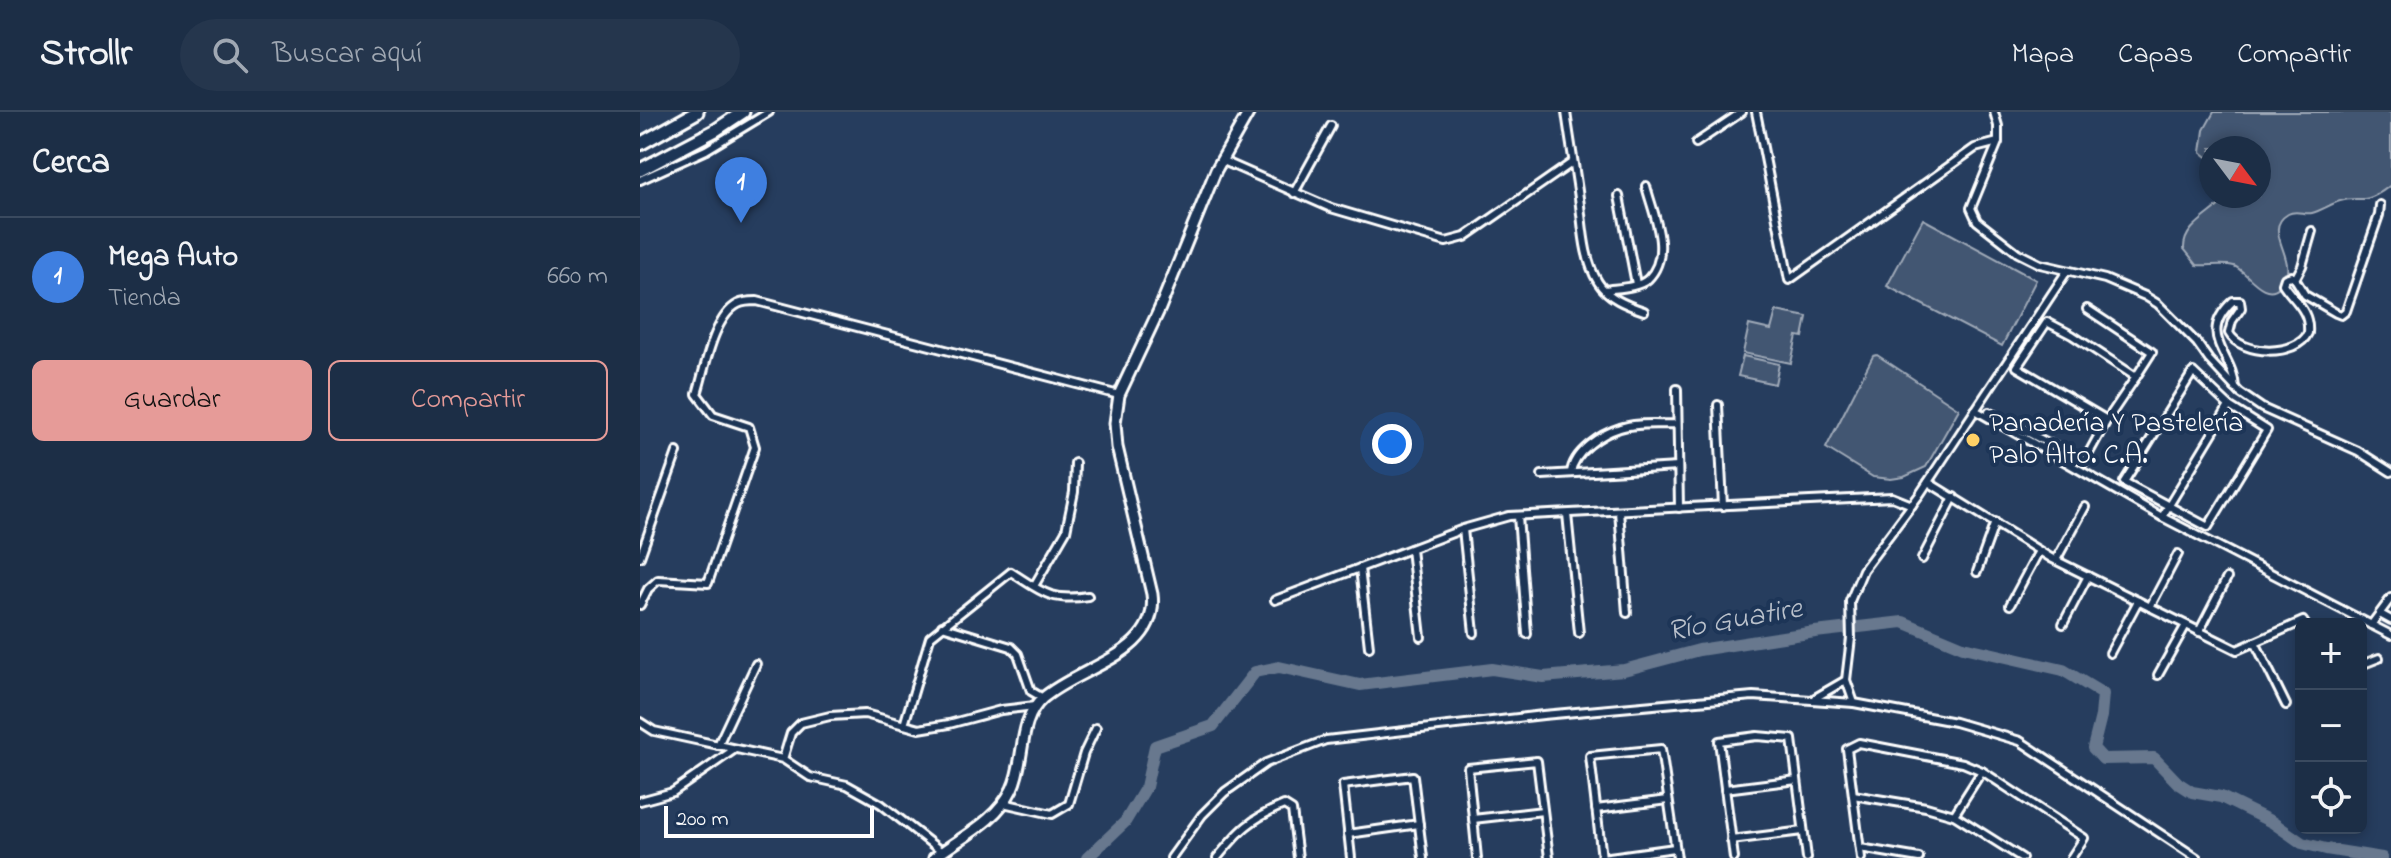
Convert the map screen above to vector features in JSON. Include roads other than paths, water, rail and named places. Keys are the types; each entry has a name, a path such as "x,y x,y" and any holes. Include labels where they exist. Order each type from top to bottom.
{"highway":[{"path":"640,144 697,112"},
{"path":"640,170 716,130 743,112"}],"main road":[{"path":"938,855 986,821 1003,803 1014,785 1024,732 1035,706 1043,698 1127,647 1143,633 1152,618 1152,594 1117,447 1115,423 1119,395 1160,308 1221,160 1249,112"}],"street":[{"path":"640,180 706,150 769,112"},
{"path":"1566,112 1592,270 1605,290 1625,304 1644,311"},
{"path":"1696,143 1742,112"},
{"path":"1756,112 1789,280 1975,148 1998,142"},
{"path":"1994,112 1998,142 1971,208 1977,221 2018,253 2040,264 2105,279 2145,296 2158,304 2197,343 2235,388 2262,408 2358,451 2391,472"},
{"path":"1294,193 1331,126"},
{"path":"1221,160 1331,208 1446,242 1465,237 1573,162"},
{"path":"1605,290 1647,279 1657,265 1661,251 1660,237 1646,186"},
{"path":"1619,196 1636,284"},
{"path":"2235,388 2216,333 2222,315 2233,301 2240,301 2241,308 2232,321 2229,333 2235,341 2252,348 2279,349 2299,344 2308,333 2308,319 2301,305 2283,284 2285,278 2295,279 2305,295 2343,314 2348,307 2380,205"},
{"path":"2295,279 2312,231"},
{"path":"1854,703 1846,680 1851,638 1850,601 1863,570 1928,482 2067,271"},
{"path":"640,605 648,589 658,580 708,583 755,447 749,427 713,415 697,394 719,323 730,309 741,302 757,301 1119,395"},
{"path":"1989,412 2084,462 2107,420 2152,352 2087,309"},
{"path":"2017,367 2047,322 2136,377"},
{"path":"2007,361 2107,420"},
{"path":"2193,372 2229,406 2267,430 2208,527 2124,482 2193,372"},
{"path":"1677,389 1679,508"},
{"path":"1718,405 1723,506"},
{"path":"2162,517 2229,406"},
{"path":"1975,410 2162,517 2391,635"},
{"path":"1571,473 1577,456 1611,432 1622,427 1677,424"},
{"path":"640,557 677,452"},
{"path":"1034,586 1066,531 1074,492 1075,463"},
{"path":"1542,475 1678,467"},
{"path":"1928,482 2039,551 2237,650 2295,624"},
{"path":"1275,600 1463,529 1518,516 1892,497 1912,505"},
{"path":"1922,559 1954,497"},
{"path":"2056,560 2085,507"},
{"path":"1619,511 1627,613"},
{"path":"1567,514 1579,633"},
{"path":"1518,516 1527,634"},
{"path":"1977,572 1995,522"},
{"path":"1463,529 1474,633"},
{"path":"1411,549 1421,637"},
{"path":"2010,605 2039,551"},
{"path":"2150,607 2178,554"},
{"path":"1360,568 1369,647"},
{"path":"904,725 930,637 1011,572 1047,595 1067,599 1088,596"},
{"path":"2063,624 2088,576"},
{"path":"2199,632 2227,578"},
{"path":"2371,625 2391,598"},
{"path":"2110,653 2138,601"},
{"path":"2380,614 2391,620"},
{"path":"2158,675 2186,625"},
{"path":"942,626 1011,647 1018,654 1031,691 1043,698"},
{"path":"2255,642 2286,705"},
{"path":"2367,663 2379,658"},
{"path":"718,745 756,664"},
{"path":"1813,700 1846,680"},
{"path":"1171,858 1202,815 1225,792 1266,763 1326,740 1543,715 1753,696 1854,703 1955,722 2020,741 2197,858"},
{"path":"783,759 791,733 801,723 830,716 865,714 919,729 1001,710 1035,706"},
{"path":"640,722 654,731 783,759 810,777 847,785 881,804 938,855"},
{"path":"1003,803 1052,814 1069,804 1084,753 1096,728"},
{"path":"1734,858 1719,741 1757,736 1792,739 1807,858"},
{"path":"1861,858 1847,749 1859,743 1963,763 1982,771 2084,838 2071,858"},
{"path":"640,801 673,792 735,749"},
{"path":"1675,848 1602,858 1590,756 1661,749 1677,858"},
{"path":"1477,858 1468,768 1537,761 1549,858"},
{"path":"1954,815 1982,771"},
{"path":"1351,858 1343,785 1413,776 1423,858"},
{"path":"1725,789 1797,780"},
{"path":"1853,795 1926,807 1954,815 2022,858"},
{"path":"1596,809 1668,800"},
{"path":"1217,858 1253,819 1284,805 1292,810 1298,858"},
{"path":"1473,819 1543,811"},
{"path":"1348,834 1419,824"},
{"path":"1731,840 1803,831"},
{"path":"1860,848 1919,858"}],"waterway":[{"name":"Río Guatire","path":"1087,858 1125,822 1146,787 1155,746 1213,726 1255,672 1279,667 1360,685 1492,669 1543,677 1624,670 1699,650 1903,622 1963,647 2063,670 2103,694 2093,748 2103,759 2154,758 2178,783 2192,792 2221,797 2272,822 2302,843 2382,858"}],"place":[{"name":"Mega Auto","path":"741,223"},
{"name":"Panadería Y Pastelería Palo Alto. C.A.","path":"1973,440"}]}
